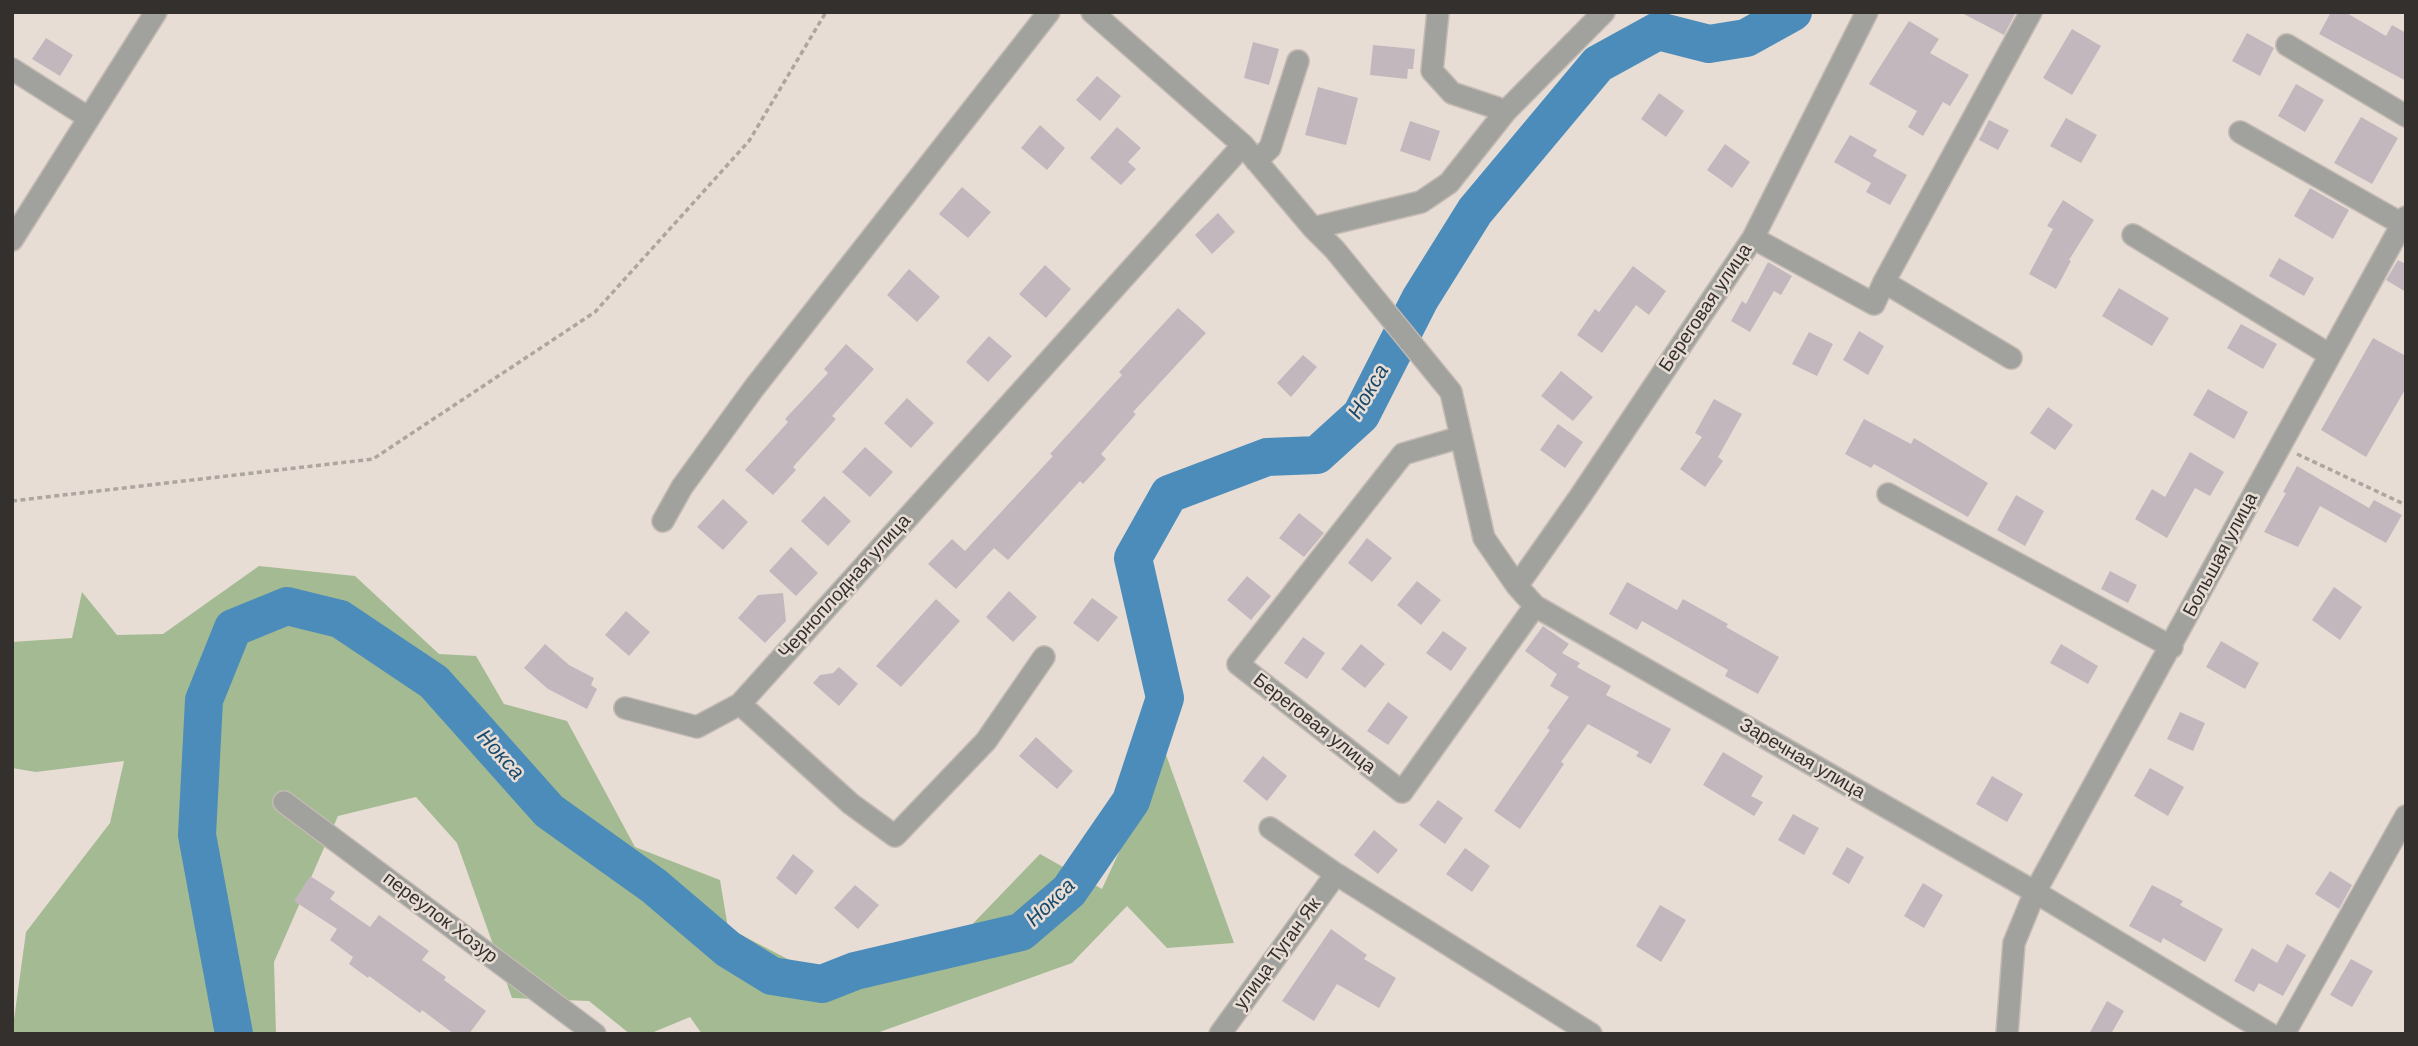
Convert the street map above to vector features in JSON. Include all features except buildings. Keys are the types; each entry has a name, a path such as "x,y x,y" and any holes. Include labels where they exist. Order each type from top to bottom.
{"street":[{"path":"12,240 156,12"},
{"path":"663,522 682,487 754,388 1049,12"},
{"path":"1092,12 1249,153 1313,228 1421,202 1450,183 1506,111 1604,12"},
{"path":"1438,12 1432,71 1452,93 1506,111"},
{"name":"Береговая улица","path":"1517,586 1753,238 1867,12"},
{"path":"1753,238 1874,304 2031,12"},
{"path":"2287,45 2406,116"},
{"name":"Черноплодная улица","path":"625,708 697,727 740,704 1249,153 1270,148 1298,61"},
{"path":"12,69 89,118"},
{"path":"2240,132 2404,220"},
{"name":"Большая улица","path":"2007,1034 2014,943 2035,892 2172,647 2404,220"},
{"name":"Заречная улица","path":"1313,228 1335,250 1451,392 1484,538 1517,586 1535,606 2035,892 2270,1034"},
{"path":"2133,235 2330,355"},
{"path":"1884,282 2011,358"},
{"name":"Береговая улица","path":"1461,437 1403,454 1238,664 1402,792 1535,606"},
{"path":"1888,494 2172,647"},
{"path":"740,704 851,804 895,836 986,741 1044,657"},
{"name":"переулок Хозур","path":"284,802 595,1034"},
{"path":"2284,1034 2406,816"},
{"path":"1270,828 1336,874 1591,1034"},
{"name":"улица Туган Як","path":"1220,1034 1336,874"}],"path":[{"path":"12,501 373,459 595,312 749,141 826,12"},
{"path":"2280,446 2406,505"}],"green space":[{"path":"259,566 355,576 439,654 476,656 504,704 567,721 635,847 720,880 728,928 805,968 961,936 1040,854 1102,889 1165,752 1234,943 1167,948 1127,906 1072,963 874,1034 702,1034 690,1017 649,1034 630,1034 589,1001 512,998 457,843 416,797 338,816 274,962 276,1034 12,1034 26,932 110,823 124,761 36,772 12,768 12,642 72,638 82,592 117,635 163,634"}],"waterway":[{"name":"Нокса","path":"234,1034 197,835 204,700 233,628 287,606 340,619 434,682 549,811 654,886 728,949 772,976 822,984 855,971 1021,932 1069,891 1131,801 1165,698 1133,558 1169,494 1267,457 1317,455 1361,415 1420,299 1475,211 1598,64 1658,31 1709,44 1746,38 1793,12"}]}
